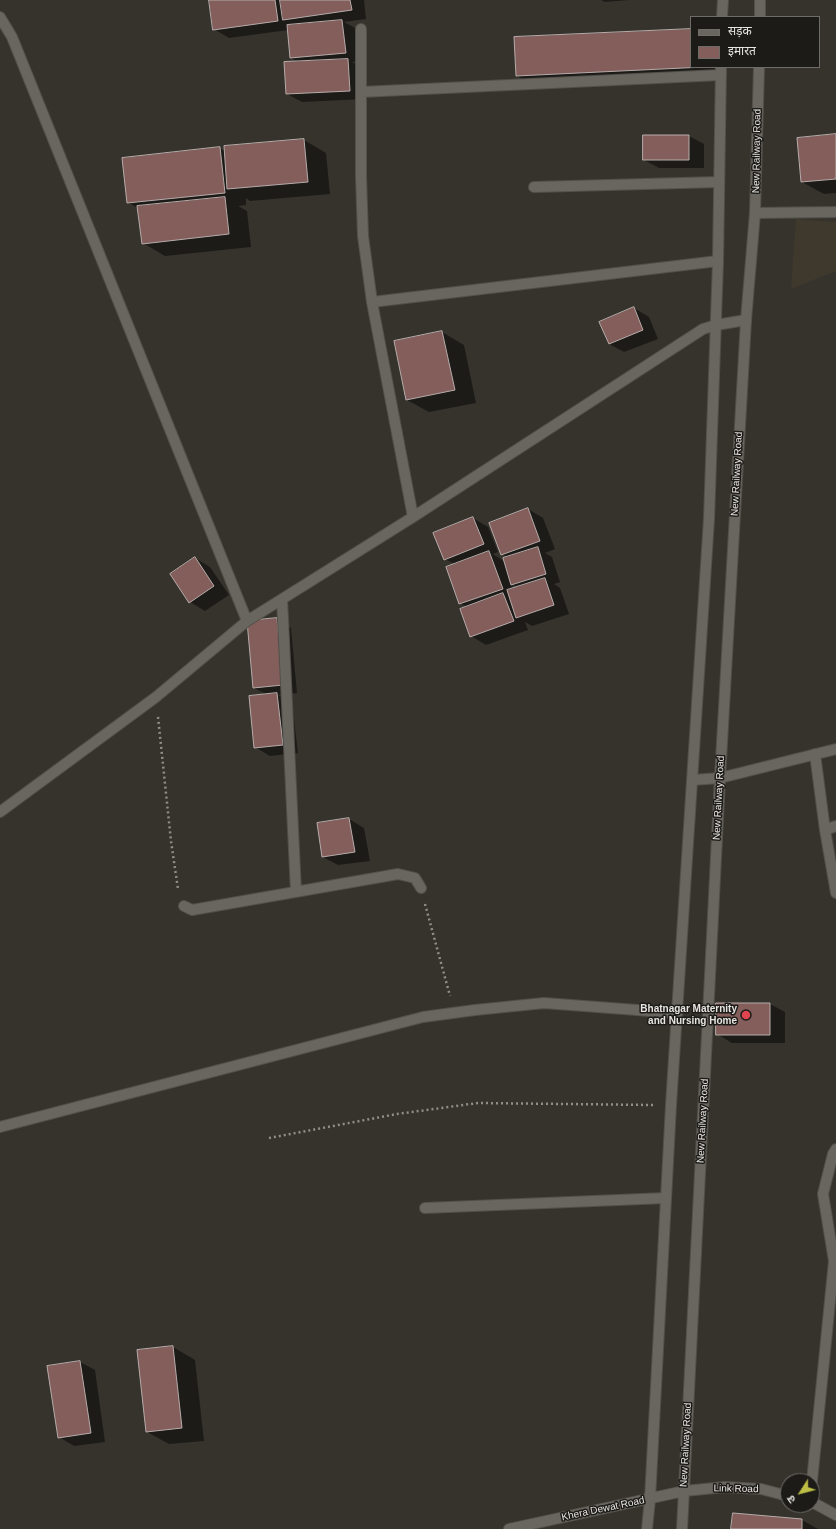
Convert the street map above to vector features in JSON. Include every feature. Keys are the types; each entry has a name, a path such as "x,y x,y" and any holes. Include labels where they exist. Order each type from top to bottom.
{"street":[{"path":"722,16 723,0"},
{"path":"760,0 760,16"},
{"path":"0,17 12,37 247,621"},
{"path":"361,29 361,176 363,236 372,302 413,517"},
{"name":"New Railway Road","path":"682,1529 720,778 746,320 755,213 758,68"},
{"path":"361,92 721,71 718,261 709,519 671,1105 650,1499 647,1529"},
{"path":"534,187 719,182"},
{"path":"755,213 836,212"},
{"path":"372,302 718,261"},
{"path":"0,812 156,697 247,621 413,517 703,329 716,325 746,320"},
{"path":"282,599 296,892"},
{"path":"692,780 720,778 836,749"},
{"path":"815,754 825,830 836,893"},
{"path":"825,830 836,826"},
{"path":"184,906 192,910 398,874 415,878 421,888"},
{"path":"0,1127 423,1017 544,1003 677,1013"},
{"path":"813,1473 835,1260 823,1194 833,1154 836,1149"},
{"path":"425,1208 666,1198"},
{"name":"Link Road","path":"650,1499 684,1491 725,1487 761,1489 780,1494"},
{"name":"Khera Dewat Road","path":"509,1529 650,1499"},
{"path":"820,1506 836,1515"}],"path":[{"path":"156,697 171,842 179,894 184,906"},
{"path":"421,888 454,1013"},
{"path":"268,1138 397,1114 478,1103 671,1105"}],"shaded area":[{"path":"796,219 836,222 836,271 791,289"}],"building":[{"path":"209,0 275,0 278,21 213,30"},
{"path":"280,0 350,0 352,10 283,20"},
{"path":"342,20 346,53 290,58 287,25"},
{"path":"690,29 690,68 516,76 514,37"},
{"path":"348,59 350,91 286,94 284,62"},
{"path":"836,134 836,179 801,182 797,138"},
{"path":"643,135 689,135 689,160 643,160"},
{"path":"304,139 308,182 227,189 224,146"},
{"path":"220,147 225,193 127,203 122,158"},
{"path":"225,197 229,234 142,244 137,206"},
{"path":"634,307 643,330 609,344 599,322"},
{"path":"442,331 455,390 406,400 394,341"},
{"path":"528,508 540,541 501,555 489,523"},
{"path":"473,517 484,544 444,560 433,533"},
{"path":"538,547 546,574 511,585 503,558"},
{"path":"489,551 503,589 459,604 446,567"},
{"path":"195,557 214,586 189,603 170,574"},
{"path":"545,578 554,605 516,618 507,590"},
{"path":"503,593 514,621 470,637 460,609"},
{"path":"277,618 283,685 253,688 247,621"},
{"path":"277,693 283,745 254,748 249,696"},
{"path":"349,818 355,852 322,857 317,823"},
{"path":"716,1003 770,1003 770,1035 716,1035"},
{"path":"173,1346 182,1428 146,1432 137,1350"},
{"path":"80,1361 91,1433 58,1438 47,1366"},
{"path":"733,1513 802,1519 802,1529 731,1529"}],"place":[{"name":"Bhatnagar Maternity and Nursing Home","path":"746,1015"}]}
